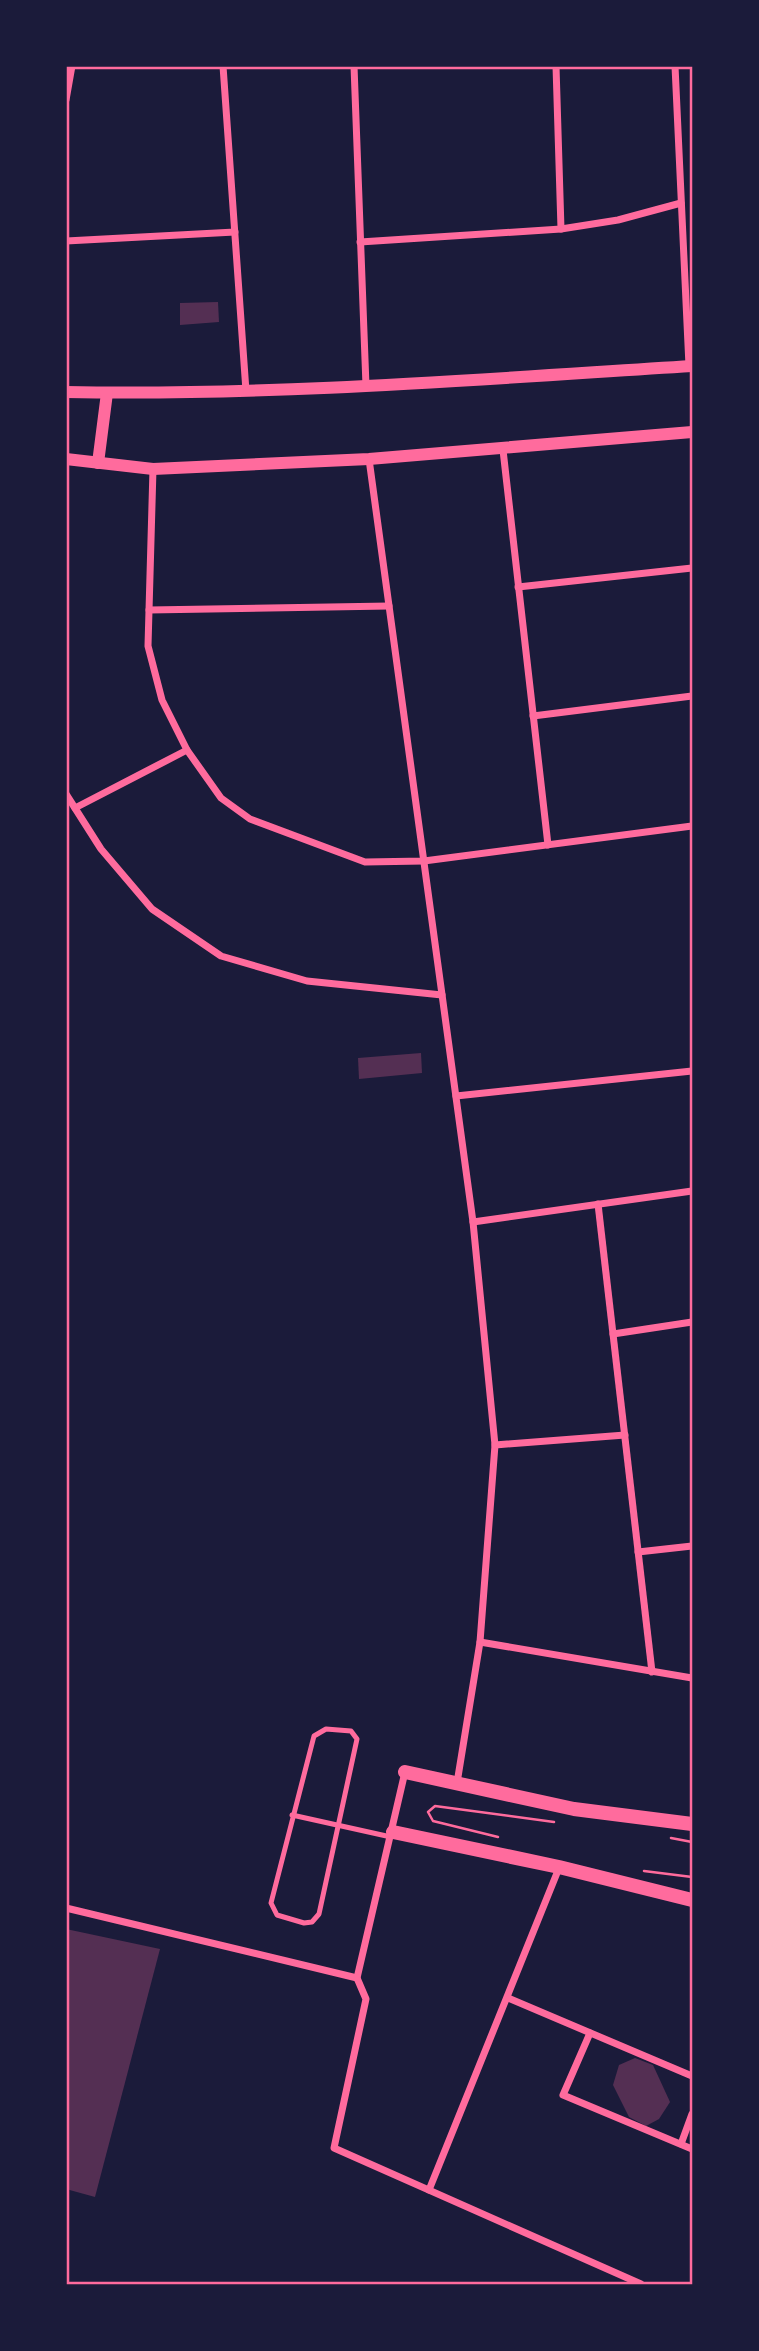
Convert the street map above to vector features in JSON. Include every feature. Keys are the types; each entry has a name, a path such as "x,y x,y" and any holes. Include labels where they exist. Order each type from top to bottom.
{"main road":[{"path":"405,1772 574,1809 692,1824"},
{"path":"393,1834 559,1867 692,1900"}],"street":[{"path":"66,100 72,66"},
{"path":"223,66 246,391"},
{"path":"354,66 366,386"},
{"path":"556,66 561,229"},
{"path":"66,392 246,391 691,366 675,66"},
{"path":"360,242 561,229 618,220 681,202"},
{"path":"66,241 235,232"},
{"path":"99,463 107,393"},
{"path":"66,459 153,469 503,450 692,432"},
{"path":"503,450 548,845"},
{"path":"369,459 473,1222 495,1446 480,1642 457,1784"},
{"path":"153,469 148,646 162,700 187,750 221,798 250,819 365,862 424,860 692,826"},
{"path":"518,587 692,568"},
{"path":"149,610 389,606"},
{"path":"533,716 692,696"},
{"path":"75,808 187,750"},
{"path":"66,794 101,849 152,909 221,956 307,981 442,995"},
{"path":"456,1096 692,1071"},
{"path":"473,1222 692,1191"},
{"path":"598,1204 652,1672"},
{"path":"613,1334 692,1322"},
{"path":"495,1446 625,1435"},
{"path":"638,1552 692,1546"},
{"path":"480,1642 692,1678"},
{"path":"405,1772 393,1834 357,1978 366,1999 334,2148 641,2284"},
{"path":"429,2190 559,1867"},
{"path":"676,1898 692,1907"},
{"path":"66,1908 357,1978"},
{"path":"508,1998 692,2076"},
{"path":"590,2033 563,2095 692,2149"},
{"path":"681,2144 692,2114"}],"lane":[{"path":"326,1729 351,1731 357,1740 340,1825 319,1914 312,1922 304,1923 276,1915 271,1909 292,1815 314,1736 326,1729"},
{"path":"292,1815 393,1834"}],"path":[{"path":"503,1838 433,1821 428,1812 435,1806 560,1823"},
{"path":"667,1838 692,1842"},
{"path":"637,1870 692,1877"}],"building":[{"path":"218,302 219,322 180,325 180,303"},
{"path":"421,1053 422,1073 359,1079 358,1058"},
{"path":"66,1929 160,1949 95,2197 66,2189"},
{"path":"635,2058 653,2065 670,2102 659,2119 646,2126 629,2117 613,2085 619,2065"}]}
